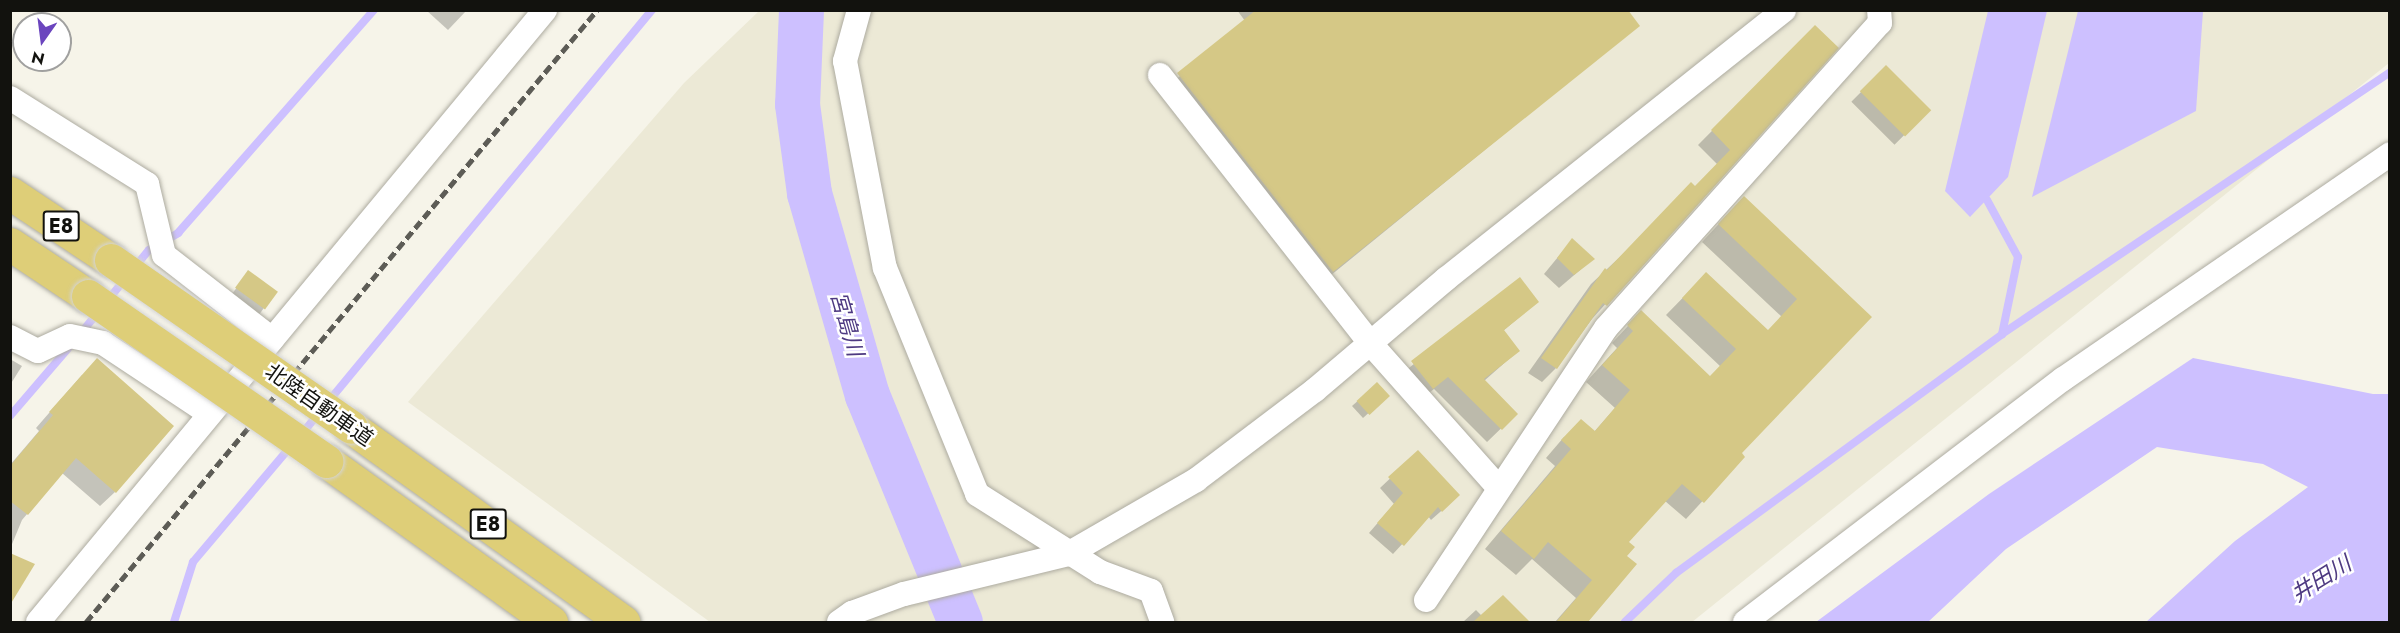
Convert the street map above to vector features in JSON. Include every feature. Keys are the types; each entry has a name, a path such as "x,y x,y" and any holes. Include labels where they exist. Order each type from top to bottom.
{"highway":[{"name":"北陸自動車道","path":"10,193 111,260 351,427 623,622"},
{"name":"北陸自動車道","path":"10,244 326,461 551,622"}],"street":[{"path":"38,622 545,10"},
{"path":"859,10 845,61 885,268 977,494 1100,573 1151,591 1162,622"},
{"path":"840,622 852,613 904,594 1068,554 1196,480 1784,10"},
{"path":"1426,600 1498,487 1606,328 1880,23 1879,10"},
{"path":"1160,75 1370,343 1498,487"},
{"path":"10,98 147,184 164,255 272,339"},
{"path":"1745,622 2063,379 2390,154"},
{"path":"10,337 38,351 70,336 103,343 210,414"}],"shaded area":[{"path":"759,11 2389,11 2389,63 1692,622 710,622 408,402 684,83"}],"water":[{"path":"1988,11 2047,11 2008,177 1970,217 1945,191"},
{"path":"2078,11 2203,11 2196,111 2032,197"},
{"name":"井田川","path":"2193,358 2373,394 2389,394 2389,622 2146,622 2235,541 2308,487 2263,464 2157,447 2006,549 1928,622 1816,622 1989,494"}],"building":[{"path":"1256,10 1628,10 1640,26 1333,272 1177,73"},
{"path":"1815,25 1839,48 1607,306 1603,303 1557,369 1541,358 1605,268 1607,270 1691,182 1695,186 1730,150 1711,130"},
{"path":"1886,65 1931,110 1905,136 1860,91"},
{"path":"1744,196 1872,317 1742,453 1745,457 1704,503 1682,484 1629,542 1635,547 1627,556 1637,564 1588,622 1556,622 1592,580 1548,542 1534,559 1501,531 1571,449 1561,440 1581,419 1595,431 1630,390 1602,365 1633,331 1627,325 1641,310 1710,376 1736,349 1682,298 1706,272 1768,330 1797,299 1718,224"},
{"path":"1572,238 1595,259 1574,275 1557,258"},
{"path":"248,270 278,292 265,310 235,288"},
{"path":"1520,277 1539,302 1504,330 1520,351 1484,379 1518,414 1502,430 1448,377 1433,389 1411,361"},
{"path":"97,358 174,426 116,493 76,458 28,515 10,501 10,466 53,415 49,412"},
{"path":"1377,382 1390,396 1369,415 1357,401"},
{"path":"1418,450 1460,495 1442,512 1438,507 1404,546 1377,523 1403,493 1388,477"},
{"path":"10,553 35,564 10,605"},
{"path":"1503,595 1530,622 1473,622"}],"waterway":[{"path":"135,267 149,250 178,233 374,10"},
{"path":"328,402 652,10"},
{"name":"宮島川","path":"801,10 797,104 809,193 867,395 960,622"},
{"path":"1625,622 1676,573 2002,334 2390,72"},
{"path":"1987,200 2018,257 2002,334"},
{"path":"108,300 125,279"},
{"path":"80,334 99,311"},
{"path":"10,416 72,344"},
{"path":"301,435 318,414"},
{"path":"174,622 193,562 291,446"}],"railway":[{"path":"86,622 597,10"}]}
